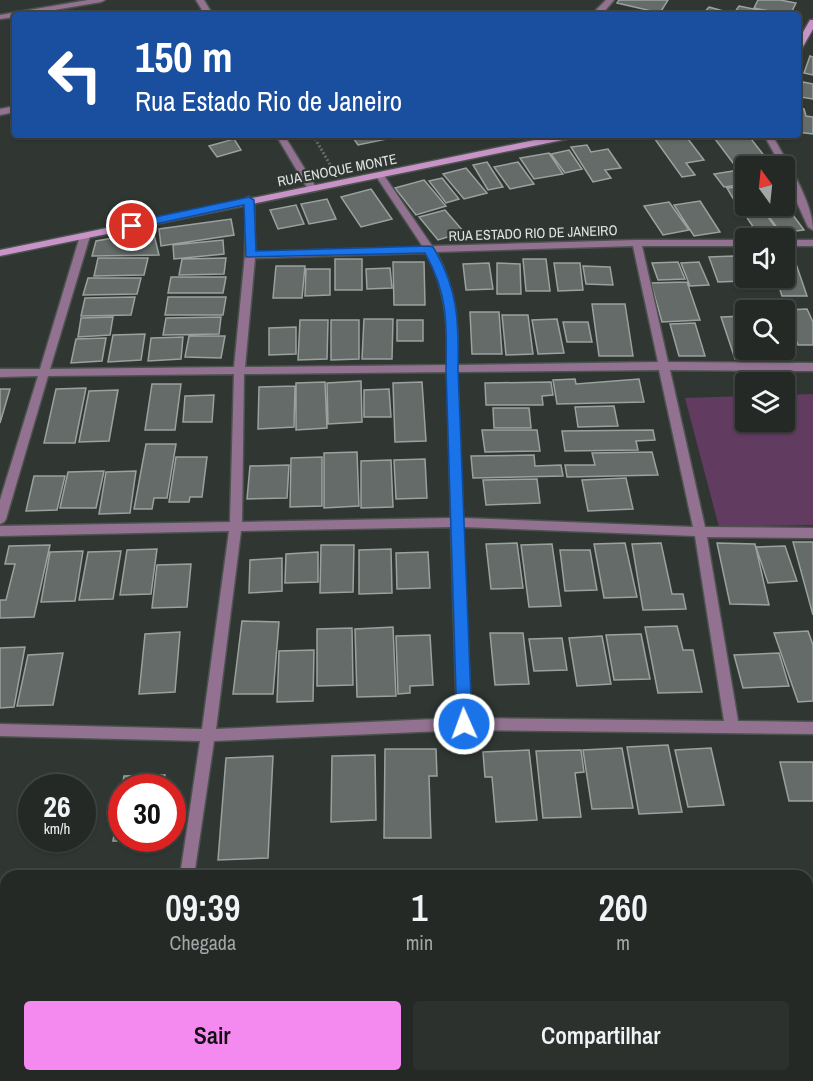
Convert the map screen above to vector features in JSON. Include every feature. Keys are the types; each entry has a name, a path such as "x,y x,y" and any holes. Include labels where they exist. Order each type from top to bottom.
{"main road":[{"path":"801,43 813,22"},
{"name":"RUA ENOQUE MONTE","path":"0,253 558,138"}],"street":[{"path":"30,12 101,0"},
{"path":"599,12 610,0"},
{"path":"282,138 312,189"},
{"path":"770,138 784,163 813,227"},
{"path":"380,176 443,274 450,300 453,328 452,369 464,724"},
{"path":"188,870 236,525 239,370 250,255 249,200"},
{"path":"0,519 86,236"},
{"path":"638,243 700,532 732,727"},
{"name":"RUA ESTADO RIO DE JANEIRO","path":"250,255 638,243 735,243"},
{"path":"795,243 813,243"},
{"path":"0,373 665,366 813,367"},
{"path":"0,531 458,522 700,532 813,533"},
{"path":"0,730 208,735 464,724 813,728"}],"path":[{"path":"316,138 342,184"}],"shaded area":[{"path":"813,394 813,525 719,527 685,398 735,396 735,432 795,432 795,395"}],"building":[{"path":"619,0 668,0 661,12 617,3"},
{"path":"758,0 796,3 792,12 754,8"},
{"path":"739,6 767,12 735,12"},
{"path":"709,7 727,12 705,12"},
{"path":"810,56 813,57 813,75 804,73"},
{"path":"803,82 813,84 813,99 801,97"},
{"path":"801,108 804,109 806,116 813,117 813,134 801,132"},
{"path":"353,138 392,138 358,145"},
{"path":"654,138 687,138 704,160 686,163 695,175 682,177"},
{"path":"714,138 750,138 764,156 735,156 735,166"},
{"path":"234,139 241,150 217,157 209,146"},
{"path":"587,145 591,152 608,149 621,168 605,170 611,178 593,182 571,147"},
{"path":"569,150 582,169 565,173 551,154"},
{"path":"549,153 563,174 534,179 520,158"},
{"path":"487,162 503,187 488,190 473,165"},
{"path":"518,162 534,184 510,189 494,167"},
{"path":"466,168 487,193 464,199 443,174"},
{"path":"735,171 735,186 724,187 714,174"},
{"path":"442,178 459,199 446,203 429,181"},
{"path":"424,180 446,206 416,215 395,188"},
{"path":"735,187 735,200 734,200 727,188"},
{"path":"371,189 392,219 361,227 341,197"},
{"path":"327,199 336,219 309,224 301,204"},
{"path":"700,201 720,232 694,236 674,205"},
{"path":"669,202 689,230 663,235 644,206"},
{"path":"296,205 304,224 278,229 270,210"},
{"path":"445,210 464,232 438,240 419,217"},
{"path":"746,216 767,216 776,228 754,228"},
{"path":"768,216 794,216 804,230 795,231 795,228 777,228"},
{"path":"231,219 234,235 161,246 159,229"},
{"path":"153,231 159,255 92,256 96,241"},
{"path":"223,240 224,254 174,259 173,245"},
{"path":"734,256 735,281 718,282 709,257"},
{"path":"98,258 148,258 144,275 94,276"},
{"path":"226,258 224,274 179,275 182,259"},
{"path":"335,259 362,259 362,290 335,290"},
{"path":"523,259 546,259 550,291 526,291"},
{"path":"795,261 807,296 782,296 779,288 795,288"},
{"path":"393,262 424,262 425,305 394,305"},
{"path":"678,262 685,279 658,280 652,263"},
{"path":"699,262 709,285 690,286 681,263"},
{"path":"489,263 493,289 466,290 463,264"},
{"path":"497,263 520,264 521,294 497,294"},
{"path":"554,263 580,263 583,290 558,291"},
{"path":"276,266 305,266 302,298 273,298"},
{"path":"583,266 610,267 613,285 586,284"},
{"path":"390,268 392,288 367,289 366,269"},
{"path":"306,269 330,269 330,295 305,296"},
{"path":"171,277 226,277 223,293 168,293"},
{"path":"88,278 141,278 137,294 83,295"},
{"path":"687,282 700,320 662,322 651,283"},
{"path":"135,297 131,315 81,316 85,298"},
{"path":"168,297 226,297 223,315 165,315"},
{"path":"592,304 625,304 633,356 599,356"},
{"path":"807,309 813,322 813,345 798,345 795,338 795,310"},
{"path":"470,312 499,312 502,354 472,354"},
{"path":"502,315 528,315 533,354 506,355"},
{"path":"735,316 735,359 721,317"},
{"path":"113,317 110,335 78,337 81,318"},
{"path":"221,317 219,334 163,335 166,318"},
{"path":"364,319 393,319 392,359 362,359"},
{"path":"557,319 564,353 538,354 532,320"},
{"path":"300,320 328,320 327,359 298,360"},
{"path":"331,320 359,320 359,359 331,360"},
{"path":"397,320 423,320 423,341 397,341"},
{"path":"563,322 588,322 592,342 567,342"},
{"path":"695,323 705,356 679,356 670,324"},
{"path":"296,327 296,354 269,355 269,328"},
{"path":"145,334 141,360 108,362 113,335"},
{"path":"189,336 225,336 221,358 185,357"},
{"path":"183,337 181,359 148,361 151,338"},
{"path":"106,338 102,361 71,363 76,339"},
{"path":"575,379 576,384 639,379 644,402 557,404 553,380"},
{"path":"361,381 362,422 328,424 327,383"},
{"path":"325,382 327,428 296,430 296,383"},
{"path":"422,382 426,441 395,442 393,383"},
{"path":"551,382 553,395 542,396 543,405 486,405 485,383"},
{"path":"152,384 181,384 175,430 145,430"},
{"path":"295,386 294,427 258,429 259,387"},
{"path":"86,388 75,443 44,443 56,389"},
{"path":"0,389 10,389 0,423"},
{"path":"389,389 391,417 364,417 364,390"},
{"path":"118,390 109,441 79,442 89,391"},
{"path":"214,395 212,422 183,422 185,396"},
{"path":"614,406 618,426 578,427 575,407"},
{"path":"493,408 529,408 531,428 494,428"},
{"path":"482,430 537,430 540,451 485,452"},
{"path":"653,430 655,440 636,441 638,450 565,451 562,431"},
{"path":"146,444 176,444 167,498 154,498 152,509 134,509"},
{"path":"357,452 359,506 324,508 324,453"},
{"path":"652,452 658,475 567,477 565,465 595,465 592,453"},
{"path":"534,455 535,466 561,465 563,476 473,478 471,456"},
{"path":"176,457 207,457 202,497 190,497 189,502 169,502"},
{"path":"322,457 322,506 290,507 291,458"},
{"path":"425,459 427,498 396,499 394,460"},
{"path":"391,460 393,507 361,508 361,461"},
{"path":"289,465 287,498 247,499 250,466"},
{"path":"104,471 96,508 60,508 68,472"},
{"path":"136,471 130,513 99,514 106,472"},
{"path":"34,476 65,476 57,510 26,511"},
{"path":"626,478 633,509 588,511 582,480"},
{"path":"537,479 540,503 486,505 483,480"},
{"path":"793,542 813,542 813,615"},
{"path":"517,543 523,588 491,589 486,544"},
{"path":"625,543 637,597 604,598 594,544"},
{"path":"661,543 672,594 683,594 686,609 643,610 632,544"},
{"path":"717,543 755,544 769,605 730,604"},
{"path":"552,544 561,606 529,607 521,545"},
{"path":"50,545 34,617 0,618 0,600 6,600 15,564 5,564 9,546"},
{"path":"321,545 354,545 353,592 320,593"},
{"path":"785,546 797,581 768,583 756,547"},
{"path":"157,549 151,594 120,595 127,550"},
{"path":"391,549 392,593 359,594 359,550"},
{"path":"560,550 590,550 597,590 565,591"},
{"path":"83,551 75,601 41,602 50,552"},
{"path":"121,551 113,599 79,600 88,552"},
{"path":"318,552 318,582 285,583 286,554"},
{"path":"428,552 430,588 397,589 396,553"},
{"path":"282,558 282,591 249,593 250,560"},
{"path":"191,564 187,607 152,608 157,565"},
{"path":"242,621 279,622 273,694 233,694"},
{"path":"677,626 683,650 693,650 702,692 658,693 645,627"},
{"path":"393,627 396,696 357,697 355,629"},
{"path":"352,628 353,685 317,686 317,629"},
{"path":"808,631 813,645 813,701 798,702 774,633"},
{"path":"180,632 175,692 139,694 145,634"},
{"path":"490,633 523,633 529,684 495,685"},
{"path":"641,634 650,679 614,680 606,635"},
{"path":"430,635 433,685 410,686 410,693 398,694 396,636"},
{"path":"602,636 611,684 577,686 569,638"},
{"path":"562,638 567,670 534,671 529,639"},
{"path":"25,647 14,707 0,708 0,648"},
{"path":"314,650 313,701 277,702 279,651"},
{"path":"63,653 53,705 17,706 28,655"},
{"path":"779,653 789,686 743,688 734,655"},
{"path":"668,745 682,812 639,814 627,747"},
{"path":"622,748 633,808 592,809 583,750"},
{"path":"711,748 724,805 688,807 675,750"},
{"path":"385,749 436,749 437,776 429,776 431,838 384,838"},
{"path":"529,750 537,820 496,822 492,777 485,777 483,752"},
{"path":"581,750 584,772 575,773 581,817 543,818 536,751"},
{"path":"375,755 376,820 331,822 332,756"},
{"path":"273,756 268,858 218,860 226,758"},
{"path":"780,762 813,762 813,801 789,801"}],"route":[{"path":"132,226 249,200 250,255 429,250 443,274 450,300 453,328 452,369 464,724"}]}
